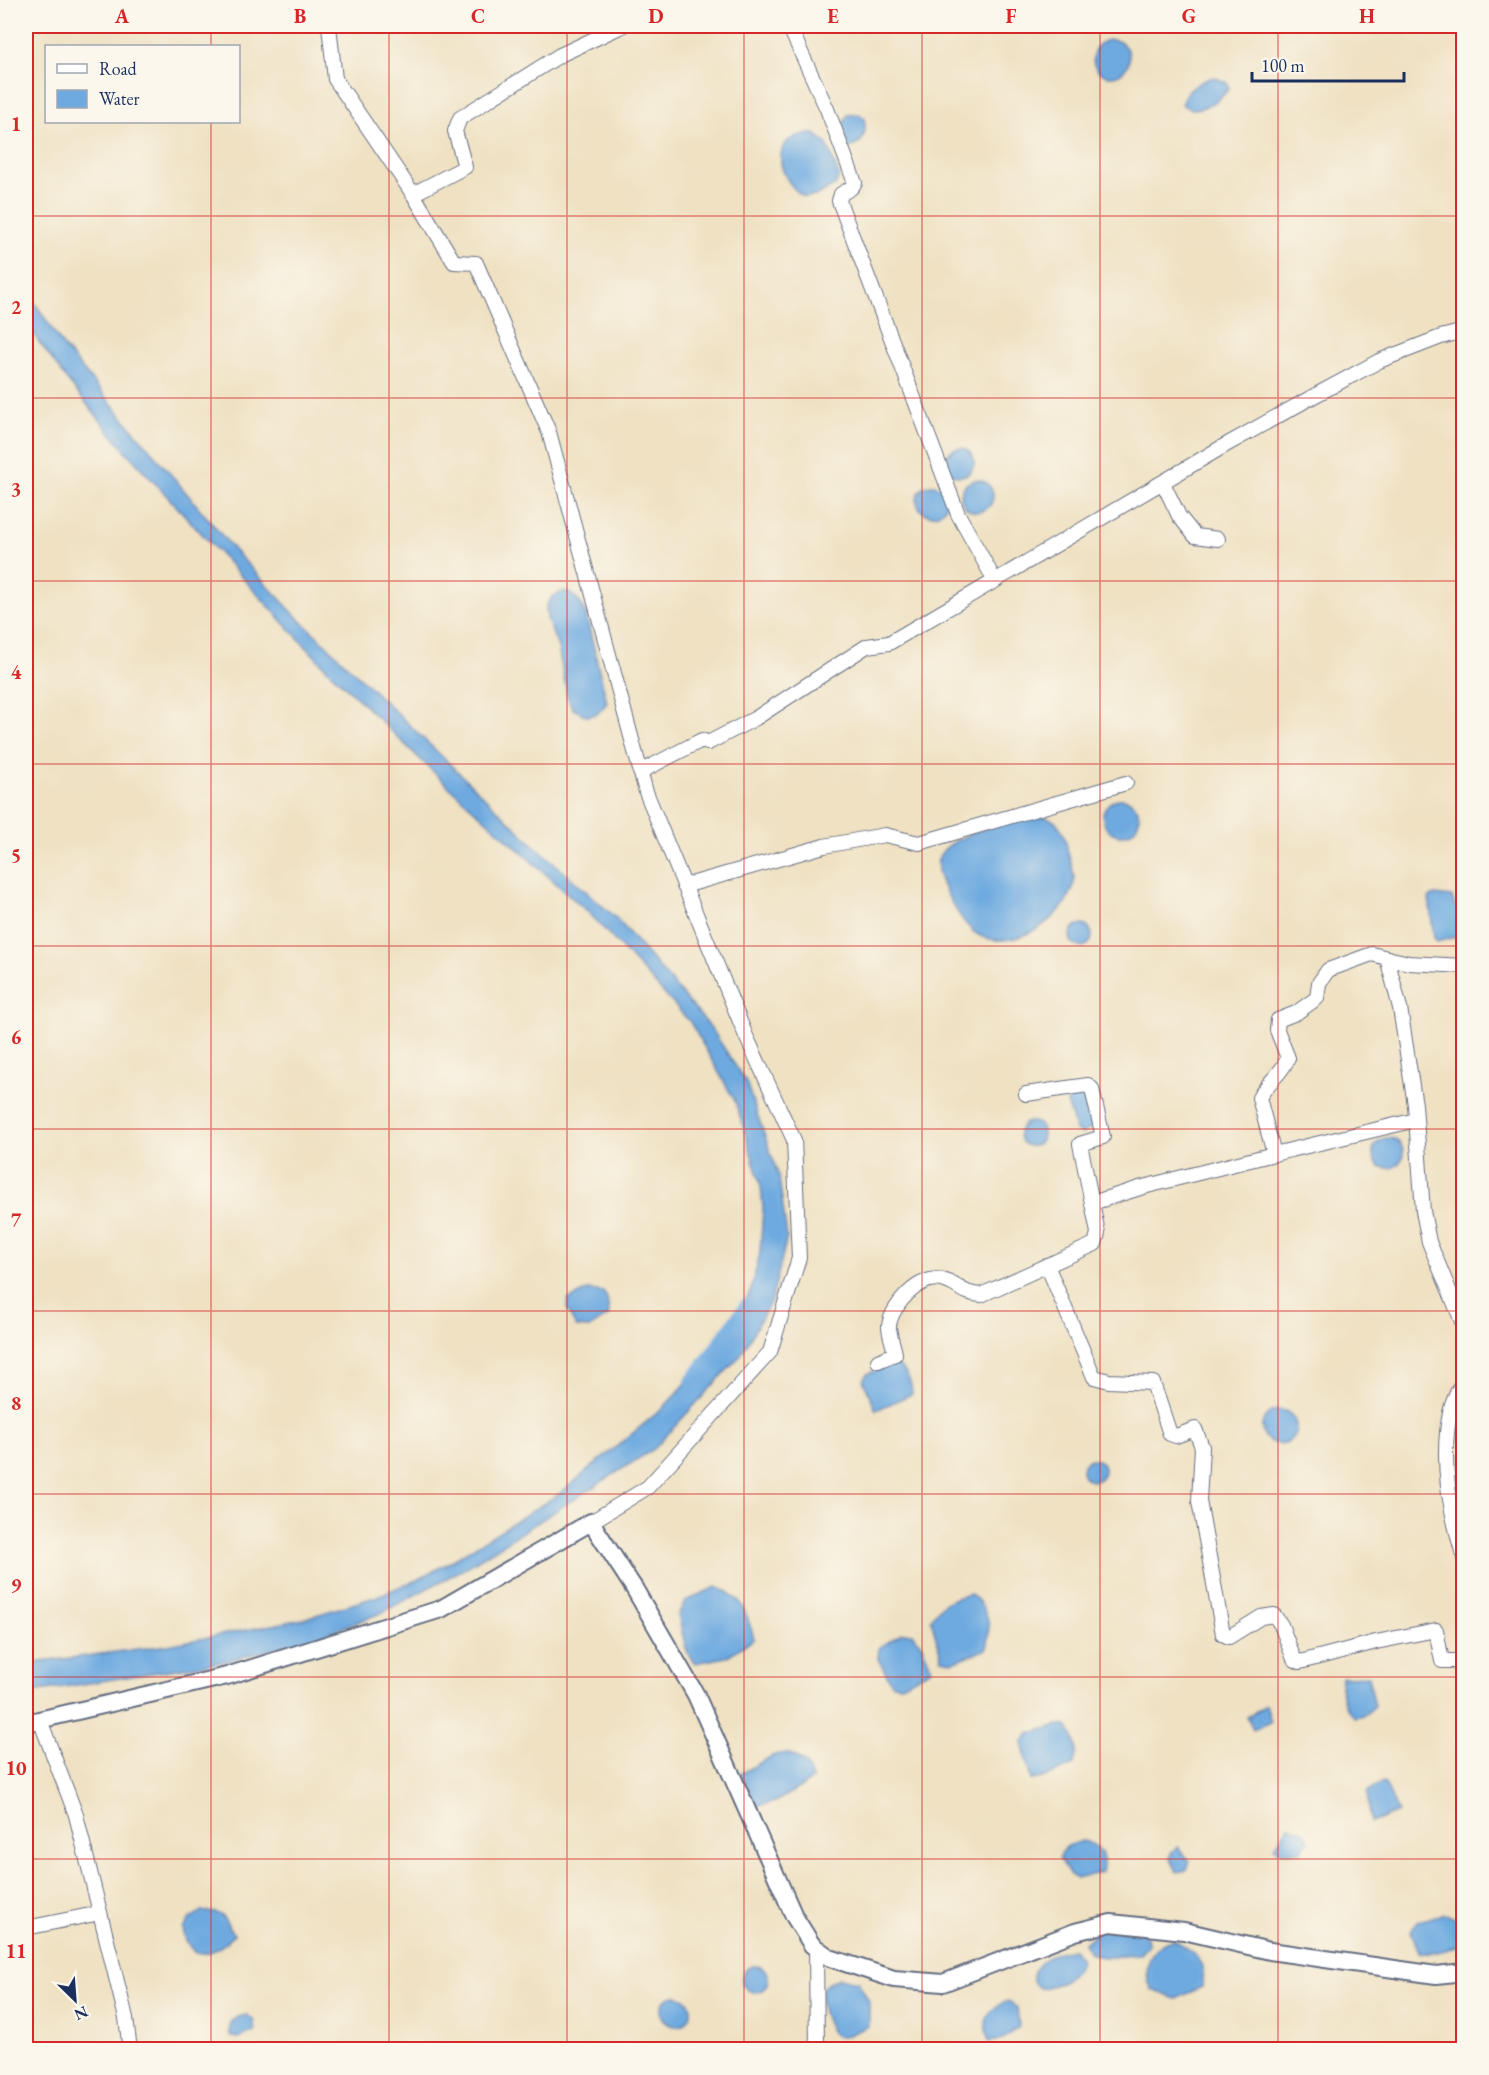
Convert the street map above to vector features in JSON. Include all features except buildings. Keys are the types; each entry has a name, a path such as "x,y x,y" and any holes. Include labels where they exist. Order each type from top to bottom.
{"main road":[{"path":"33,1721 227,1676 441,1609 591,1522 634,1588 696,1695 776,1881 794,1916 816,1947 830,1958 883,1976 943,1983 1075,1932 1111,1923 1184,1931 1270,1951 1436,1975 1464,1972"}],"street":[{"path":"329,26 335,79 413,194 454,262 476,263 549,432 646,792 746,1036 794,1140 799,1258 770,1352 648,1487 591,1522"},
{"path":"413,194 465,167 455,131 460,118 560,55 622,26"},
{"path":"789,26 827,109 855,183 841,194 839,201 958,514 995,581"},
{"path":"640,772 702,740 708,743 756,718 867,646 889,643 1224,446 1379,361 1441,337 1464,331"},
{"path":"1163,483 1179,516 1195,536 1218,539"},
{"path":"684,886 824,846 885,835 919,843 1126,783"},
{"path":"1274,1154 1259,1098 1266,1083 1284,1067 1288,1058 1277,1030 1278,1020 1296,1013 1317,998 1319,983 1328,970 1372,954 1408,963 1464,966"},
{"path":"1388,958 1400,1008 1416,1120 1423,1211 1429,1242 1464,1326"},
{"path":"878,1362 895,1354 889,1326 900,1304 924,1281 940,1279 967,1294 981,1295 1095,1244 1098,1233 1080,1144 1103,1137 1092,1089 1088,1085 1026,1094"},
{"path":"1092,1203 1143,1187 1416,1120"},
{"path":"1047,1265 1094,1377 1109,1381 1153,1383 1170,1434 1176,1436 1195,1429 1203,1447 1199,1501 1224,1634 1229,1637 1261,1617 1274,1615 1281,1625 1294,1659 1300,1662 1376,1642 1436,1630 1442,1661 1464,1661"},
{"path":"1464,1378 1450,1411 1446,1442 1447,1482 1452,1520 1464,1558"},
{"path":"33,1721 76,1815 126,2018 130,2049"},
{"path":"26,1928 100,1913"},
{"path":"816,1947 817,2049"}],"water":[{"path":"1111,40 1123,46 1129,58 1123,70 1111,76 1099,70 1093,58 1099,46"},
{"path":"1214,77 1227,83 1229,88 1220,98 1207,106 1194,109 1182,104 1183,98 1190,89"},
{"path":"859,114 864,118 863,137 858,144 848,148 843,131 845,119 848,115"},
{"path":"815,134 827,144 839,176 836,185 815,196 805,197 788,181 783,170 782,149 788,141 799,136"},
{"path":"26,289 63,346 236,552 295,615 534,845 617,919 711,1028 746,1082 779,1177 787,1237 772,1299 740,1356 654,1449 462,1570 381,1613 315,1638 227,1661 26,1693 26,1664 168,1645 303,1619 375,1597 419,1579 450,1562 559,1494 662,1409 703,1365 732,1328 751,1290 760,1253 763,1209 761,1186 736,1103 690,1022 590,914 448,786 323,665 129,455 67,380 36,338 26,320"},
{"path":"960,448 970,452 974,462 970,472 960,476 950,472 946,462 950,452"},
{"path":"977,480 988,485 993,496 988,507 977,512 966,507 961,496 966,485"},
{"path":"932,485 938,486 946,494 946,506 938,514 932,515 926,514 918,506 917,500 918,494 926,486"},
{"path":"565,591 578,600 586,615 607,703 597,714 587,716 573,709 568,699 558,647 547,619 546,606 553,596"},
{"path":"1121,799 1134,804 1139,817 1134,830 1121,835 1108,830 1103,817 1108,804"},
{"path":"1045,817 1054,821 1061,828 1065,837 1074,880 1068,899 1044,924 1028,933 1012,939 995,940 980,936 967,925 952,903 939,876 938,860 944,850 969,835 1002,824"},
{"path":"1435,895 1452,897 1460,918 1462,935 1437,942 1434,939 1429,898"},
{"path":"1081,925 1089,928 1092,936 1089,944 1081,947 1073,944 1070,936 1073,928"},
{"path":"1076,1094 1087,1096 1093,1127 1082,1134 1076,1131 1067,1102 1071,1096"},
{"path":"1031,1122 1040,1125 1043,1134 1040,1143 1031,1146 1022,1143 1019,1134 1022,1125"},
{"path":"1388,1138 1394,1139 1402,1147 1402,1159 1394,1167 1388,1168 1382,1167 1374,1159 1373,1153 1374,1147 1382,1139"},
{"path":"588,1290 603,1292 607,1298 609,1315 589,1328 576,1327 567,1309 568,1300"},
{"path":"895,1363 907,1376 912,1394 876,1410 863,1380 867,1374"},
{"path":"1279,1410 1291,1415 1296,1427 1291,1439 1279,1444 1267,1439 1262,1427 1267,1415"},
{"path":"1093,1459 1101,1462 1104,1470 1101,1478 1093,1481 1085,1478 1082,1470 1085,1462"},
{"path":"716,1587 732,1595 738,1601 746,1613 754,1639 726,1657 695,1663 688,1653 678,1615 685,1601"},
{"path":"971,1594 982,1606 988,1619 987,1649 953,1662 942,1659 931,1619 939,1608 948,1602"},
{"path":"902,1633 913,1633 922,1646 932,1669 902,1685 892,1684 878,1659 879,1648"},
{"path":"1368,1676 1375,1706 1364,1715 1355,1717 1347,1709 1343,1699 1342,1677"},
{"path":"1266,1705 1271,1722 1253,1730 1247,1717"},
{"path":"1058,1725 1067,1726 1074,1740 1076,1754 1074,1765 1046,1777 1031,1780 1022,1743 1029,1734"},
{"path":"787,1753 804,1763 812,1780 775,1802 757,1806 740,1774 774,1755"},
{"path":"1381,1783 1385,1784 1398,1812 1371,1823 1367,1792"},
{"path":"1289,1826 1305,1832 1309,1841 1300,1852 1278,1851 1274,1847"},
{"path":"1082,1841 1088,1842 1100,1851 1103,1866 1102,1872 1077,1879 1070,1875 1059,1858 1065,1848"},
{"path":"1178,1847 1190,1861 1187,1870 1177,1872 1170,1857 1172,1851"},
{"path":"200,1912 220,1914 234,1934 217,1949 196,1953 186,1941 183,1929 190,1919"},
{"path":"1442,1914 1453,1917 1460,1927 1463,1942 1442,1951 1419,1952 1411,1931 1417,1922"},
{"path":"1100,1929 1140,1932 1147,1937 1148,1945 1140,1954 1108,1957 1093,1954 1087,1950 1084,1943"},
{"path":"1174,1940 1194,1954 1203,1972 1202,1987 1176,1999 1152,1990 1147,1974 1154,1952 1166,1942"},
{"path":"1073,1949 1080,1960 1070,1976 1058,1983 1039,1988 1033,1982 1033,1975 1040,1963 1058,1952"},
{"path":"755,1966 764,1970 768,1979 764,1988 755,1992 746,1988 742,1979 746,1970"},
{"path":"839,1978 858,1982 869,2001 869,2026 844,2037 836,2037 832,2033 826,2021 821,2000 824,1986"},
{"path":"676,1996 686,2001 691,2011 686,2021 676,2026 666,2021 661,2011 666,2001"},
{"path":"1009,2001 1017,2008 1019,2027 1001,2040 989,2042 986,2028 988,2016 996,2007"},
{"path":"247,2015 253,2020 255,2031 239,2038 231,2037 230,2028 233,2022"}],"waterway":[{"path":"690,1381 746,1303"}]}
